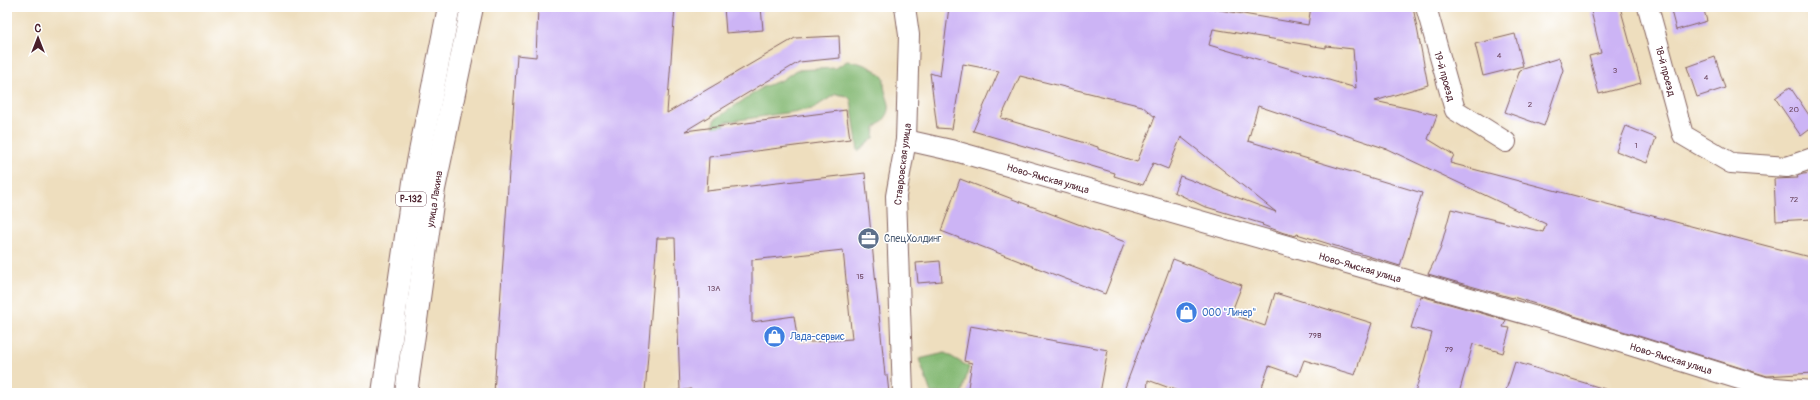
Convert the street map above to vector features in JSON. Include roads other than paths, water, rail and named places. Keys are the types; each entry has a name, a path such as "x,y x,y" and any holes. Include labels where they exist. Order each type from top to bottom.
{"highway":[{"name":"Р-132","path":"383,393 414,182 449,7"},
{"name":"улица Лакина","path":"406,393 434,189 472,7"}],"street":[{"name":"Ставровская улица","path":"903,393 896,196 906,140 909,35 904,7"},
{"name":"19-й проезд","path":"1426,7 1455,110 1506,142"},
{"name":"18-й проезд","path":"1648,7 1683,136 1731,163 1787,167 1813,158"},
{"name":"Ново-Ямская улица","path":"906,140 955,152 1304,250 1575,328 1765,387 1813,391"}],"place":[{"name":"СпецХолдинг","path":"868,238"},
{"name":"ООО \"Линер\"","path":"1187,312"},
{"name":"Лада-сервис","path":"774,336"}]}
